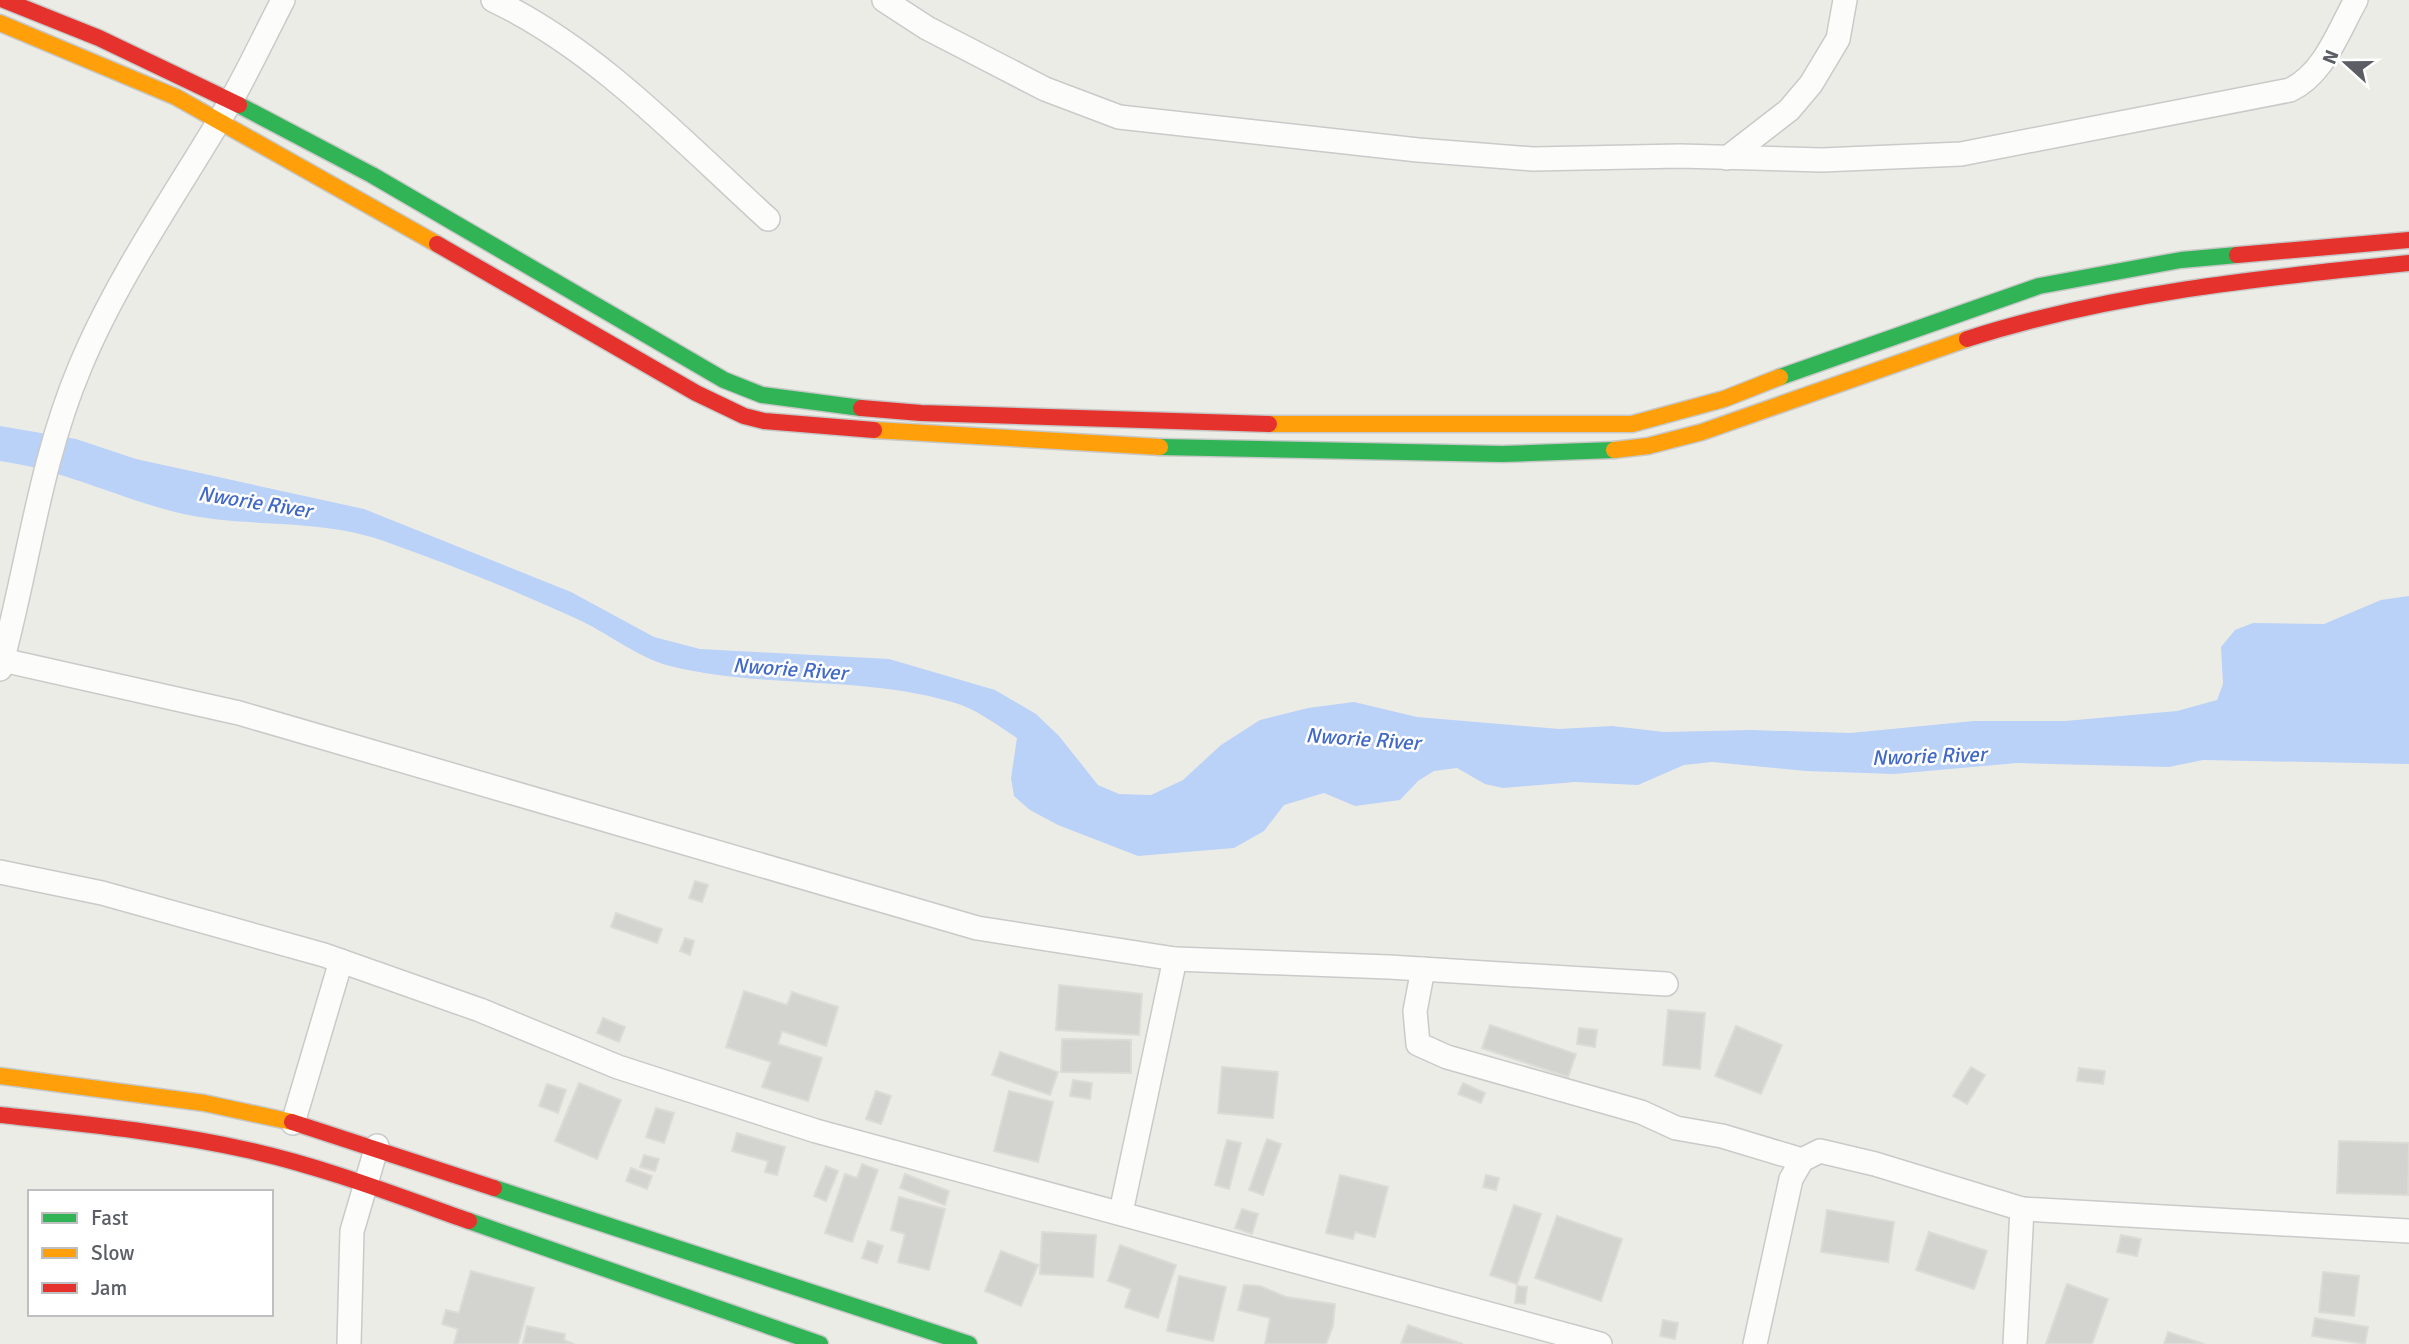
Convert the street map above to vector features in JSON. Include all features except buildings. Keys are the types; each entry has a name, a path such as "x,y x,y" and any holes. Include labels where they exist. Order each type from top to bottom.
{"main road":[{"path":"4,0 188,76 232,99 745,389 813,404 921,413 1345,426 1632,424 1724,399 1834,356 2039,286 2181,260 2409,240"},
{"path":"0,23 176,97 696,393 744,416 901,434 1233,450 1564,452 1626,449 1694,437 1897,363 1999,329 2064,312 2173,291 2409,263"},
{"path":"0,1076 191,1101 293,1122 377,1146 622,1232 872,1309 969,1344"},
{"path":"0,1115 155,1132 253,1151 364,1182 713,1310 820,1344"}],"street":[{"path":"283,0 232,99 121,287 81,364 60,418 40,486 18,602 1,665 239,713 978,928 1175,959 1423,969 1666,984"},
{"path":"493,0 547,31 603,72 768,219"},
{"path":"884,0 928,28 1045,89 1119,117 1418,150 1520,158 1822,160 1961,154 2290,90 2305,83 2317,71 2356,0"},
{"path":"1727,158 1789,110 1811,84 1838,39 1845,0"},
{"path":"0,872 102,893 341,961 480,1010 618,1067 816,1131 1600,1344"},
{"path":"1121,1212 1175,959"},
{"path":"293,1122 341,961"},
{"path":"1423,969 1415,1010 1418,1044 1447,1057 1641,1112 1676,1128 1722,1136 1802,1160"},
{"path":"349,1344 352,1231 364,1182 377,1146"},
{"path":"1755,1344 1790,1178 1802,1160 1820,1151 1864,1161 2022,1209 2409,1231"},
{"path":"2015,1344 2022,1209"}],"water":[{"name":"Nworie River","path":"0,426 76,439 136,459 364,509 571,592 654,637 700,649 889,659 995,690 1036,714 1059,736 1098,785 1119,794 1151,795 1183,780 1221,745 1260,720 1308,708 1354,702 1417,717 1559,729 1612,726 1664,732 1751,730 1850,733 1974,721 2065,721 2177,711 2217,700 2223,684 2221,647 2235,630 2253,623 2324,624 2381,600 2409,596 2409,764 2203,760 2169,767 2017,763 1894,774 1806,771 1712,762 1684,765 1638,785 1575,782 1503,788 1485,784 1457,768 1434,771 1418,781 1400,800 1355,806 1324,793 1284,805 1264,831 1234,848 1138,856 1058,825 1030,810 1014,796 1011,778 1017,738 969,708 918,694 882,688 740,678 670,666 645,657 551,607 381,540 330,528 226,520 175,512 44,470 0,461"}],"traffic: fast":[{"path":"239,105 372,175 724,380 762,395 861,408"},
{"path":"1780,377 2039,286 2181,260 2237,255"},
{"path":"1160,447 1502,454 1614,450"},
{"path":"494,1188 969,1344"},
{"path":"469,1221 820,1344"}],"traffic: slow":[{"path":"0,23 176,97 437,244"},
{"path":"1614,450 1648,446 1702,432 1967,339"},
{"path":"1269,424 1632,424 1724,399 1780,377"},
{"path":"874,430 1160,447"},
{"path":"0,1076 204,1103 292,1122"}],"traffic: jam":[{"path":"4,0 99,38 239,105"},
{"path":"2237,255 2409,240"},
{"path":"437,244 696,393 744,416 764,421 874,430"},
{"path":"1967,339 2076,310 2186,289 2409,263"},
{"path":"861,408 921,413 1269,424"},
{"path":"0,1115 95,1125 252,1151 335,1174 469,1221"},
{"path":"292,1122 494,1188"}]}
